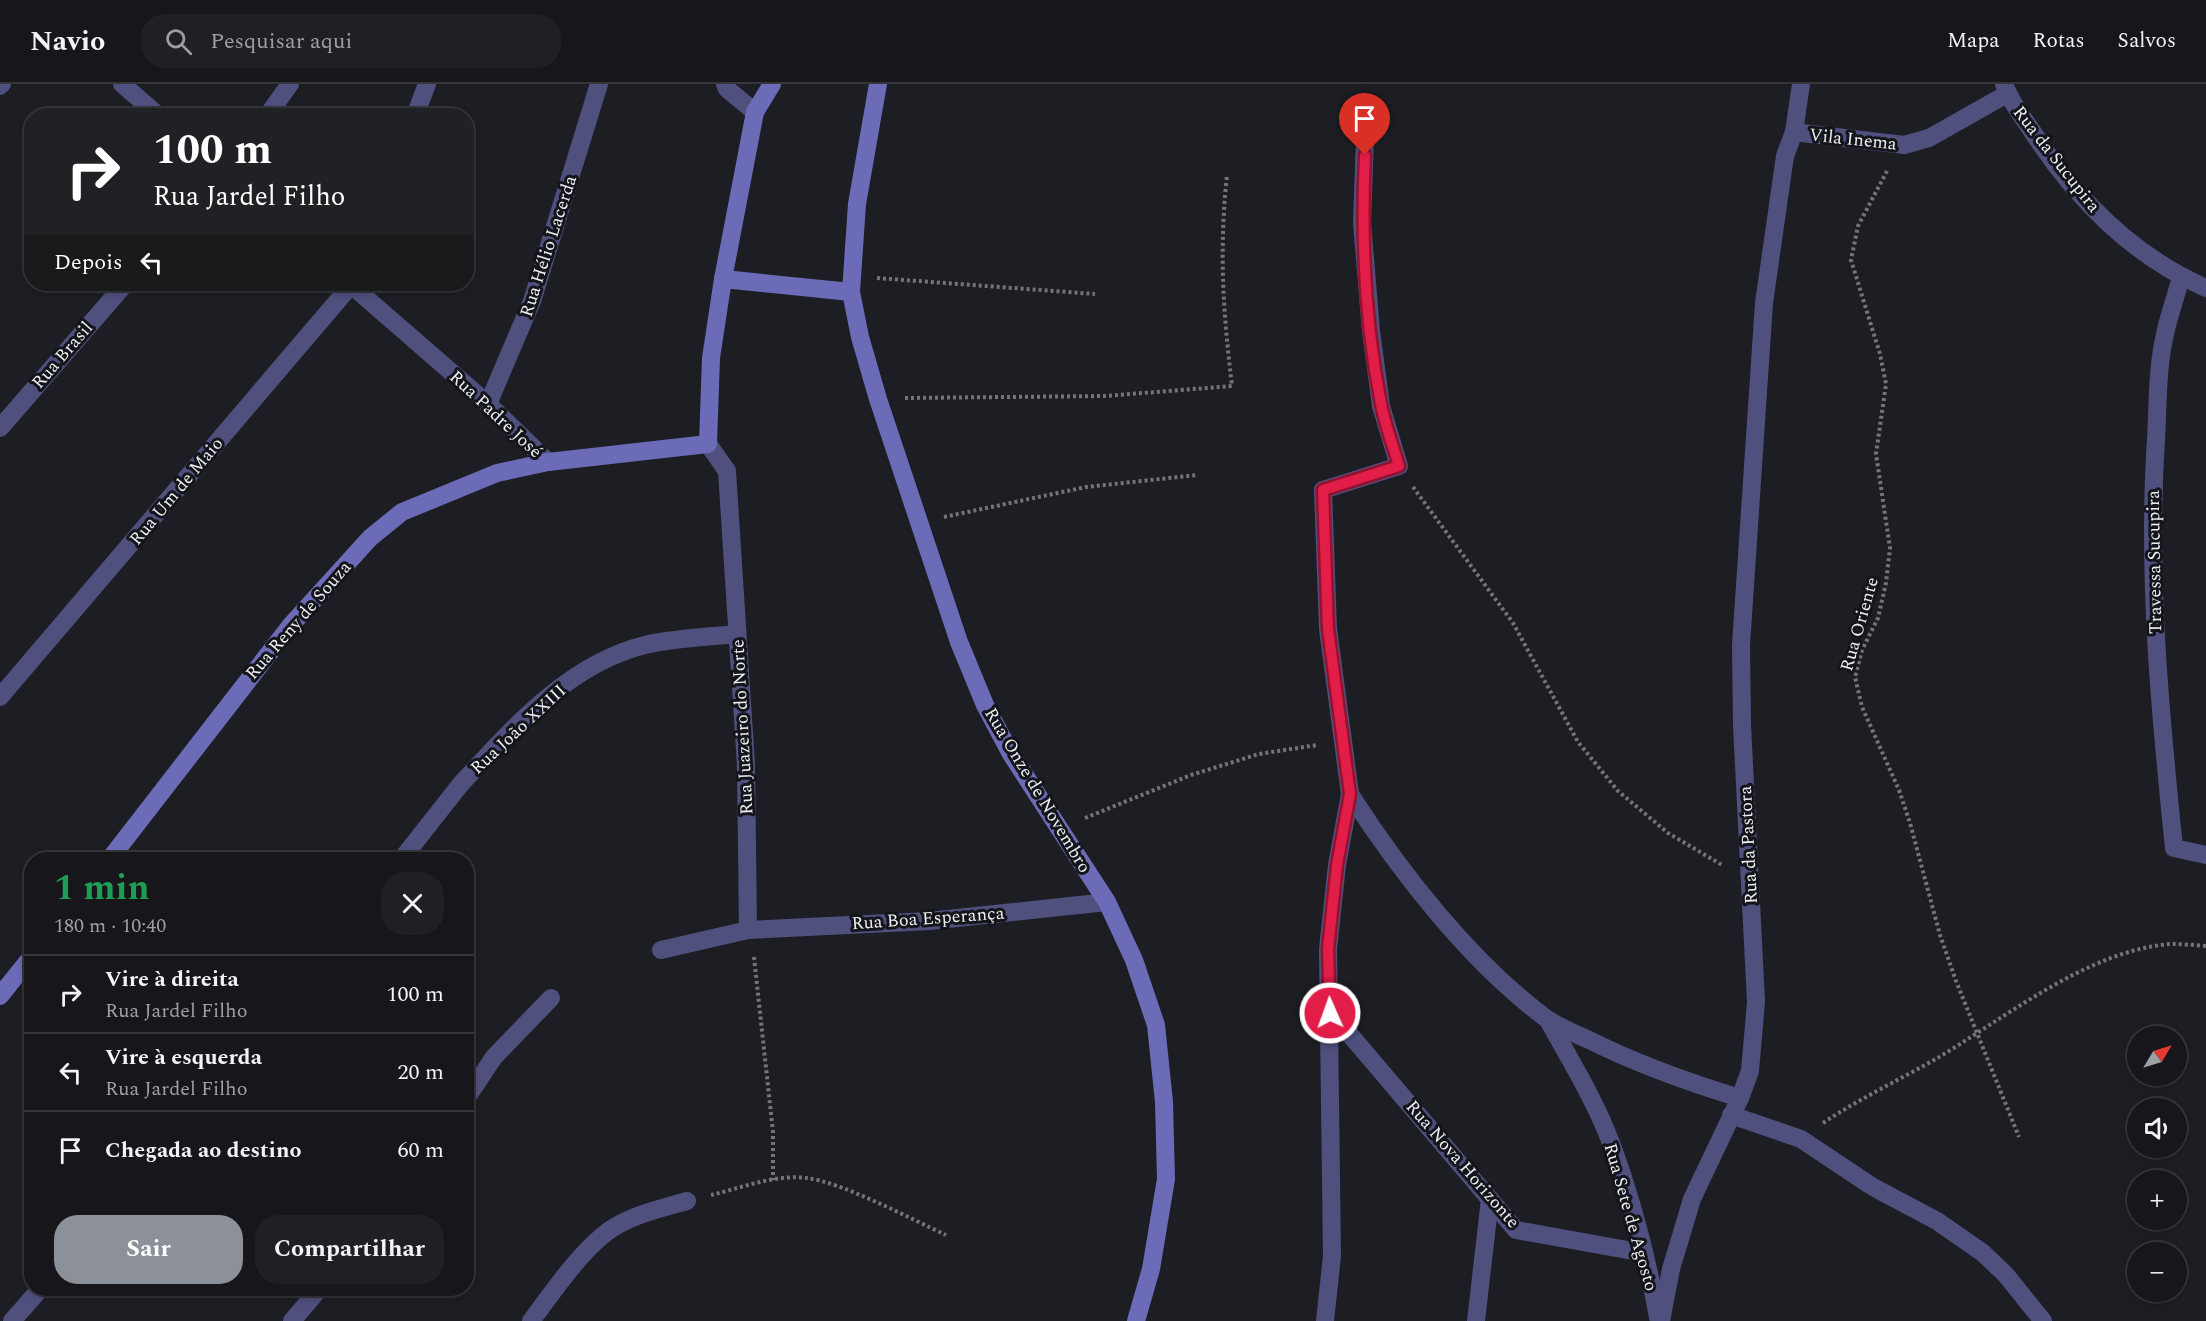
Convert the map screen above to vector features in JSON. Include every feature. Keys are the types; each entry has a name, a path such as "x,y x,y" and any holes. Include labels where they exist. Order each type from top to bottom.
{"street":[{"path":"122,84 150,108"},
{"path":"273,108 290,84"},
{"path":"418,108 427,84"},
{"name":"Rua Hélio Lacerda","path":"488,404 531,301 599,84"},
{"path":"725,84 727,89 755,112"},
{"path":"708,444 711,358 723,279 755,112 772,84"},
{"name":"Rua Onze de Novembro","path":"878,84 857,204 852,284 860,338 878,399 959,642 985,705 1011,754 1107,902 1134,960 1156,1025 1164,1102 1166,1179 1151,1269 1136,1321"},
{"name":"Rua da Pastora","path":"1660,1321 1671,1269 1692,1199 1740,1098 1750,1071 1756,1002 1741,645 1764,303 1785,156 1794,132 1801,84"},
{"name":"Vila Inema","path":"1794,132 1904,145 1929,138 2006,89"},
{"name":"Rua da Sucupira","path":"2006,89 2038,141 2087,204 2123,237 2181,278 2206,288"},
{"path":"1326,1321 1332,1256 1328,949 1337,865 1350,794 1341,741 1328,629 1323,490 1399,466 1381,406 1371,331 1362,222 1366,110"},
{"name":"Travessa Sucupira","path":"2181,278 2162,354 2152,501 2155,642 2174,848 2206,855"},
{"path":"723,279 852,284"},
{"name":"Rua Brasil","path":"0,428 119,291"},
{"name":"Rua Um de Maio","path":"0,697 345,291"},
{"name":"Rua Padre José","path":"359,291 488,404 548,462 708,444"},
{"name":"Rua Juazeiro do Norte","path":"708,444 727,471 746,765 748,930"},
{"name":"Rua Reny de Souza","path":"115,852 291,625 370,538 402,512 446,492 497,473 548,462"},
{"name":"Rua João XXIII","path":"407,852 460,784 503,738 573,678 604,660 646,645 737,634"},
{"path":"1350,794 1386,850 1464,942 1548,1020 1614,1053 1675,1078 1740,1098"},
{"name":"Rua Boa Esperança","path":"661,950 748,930 929,921 1107,902"},
{"path":"0,996 24,967"},
{"path":"474,1087 494,1057 550,998"},
{"name":"Rua Sete de Agosto","path":"1548,1020 1589,1094 1611,1141 1644,1253 1660,1321"},
{"name":"Rua Nova Horizonte","path":"1346,1030 1516,1230 1644,1253"},
{"path":"1731,1115 1801,1139 1873,1187 1937,1221 1983,1253 2006,1275 2043,1321"},
{"path":"1476,1321 1490,1199"},
{"path":"531,1321 570,1270 603,1235 637,1216 687,1200"},
{"path":"12,1321 34,1296"},
{"path":"292,1321 313,1296"}],"path":[{"name":"Rua Oriente","path":"1904,145 1875,190 1858,226 1851,260 1887,384 1876,454 1890,548 1886,583 1878,618 1862,650 1855,677 1862,707 1876,743 1899,790 1940,935 2019,1137"},
{"path":"878,399 1105,396 1232,386 1222,298 1221,231 1227,176"},
{"path":"852,284 1095,294"},
{"path":"1399,466 1513,623 1578,742 1618,791 1668,833 1750,881"},
{"path":"919,523 1086,487 1197,475"},
{"path":"1060,829 1191,775 1259,754 1341,741"},
{"path":"748,930 754,949 772,1132 774,1180"},
{"path":"1801,1139 1855,1102 2081,972 2128,953 2169,944 2206,946"},
{"path":"687,1200 774,1180 806,1178 838,1187 946,1235"}],"route":[{"path":"1330,1013 1328,949 1337,865 1350,794 1341,741 1328,629 1323,490 1399,466 1381,406 1371,331 1362,222 1365,155"}]}
